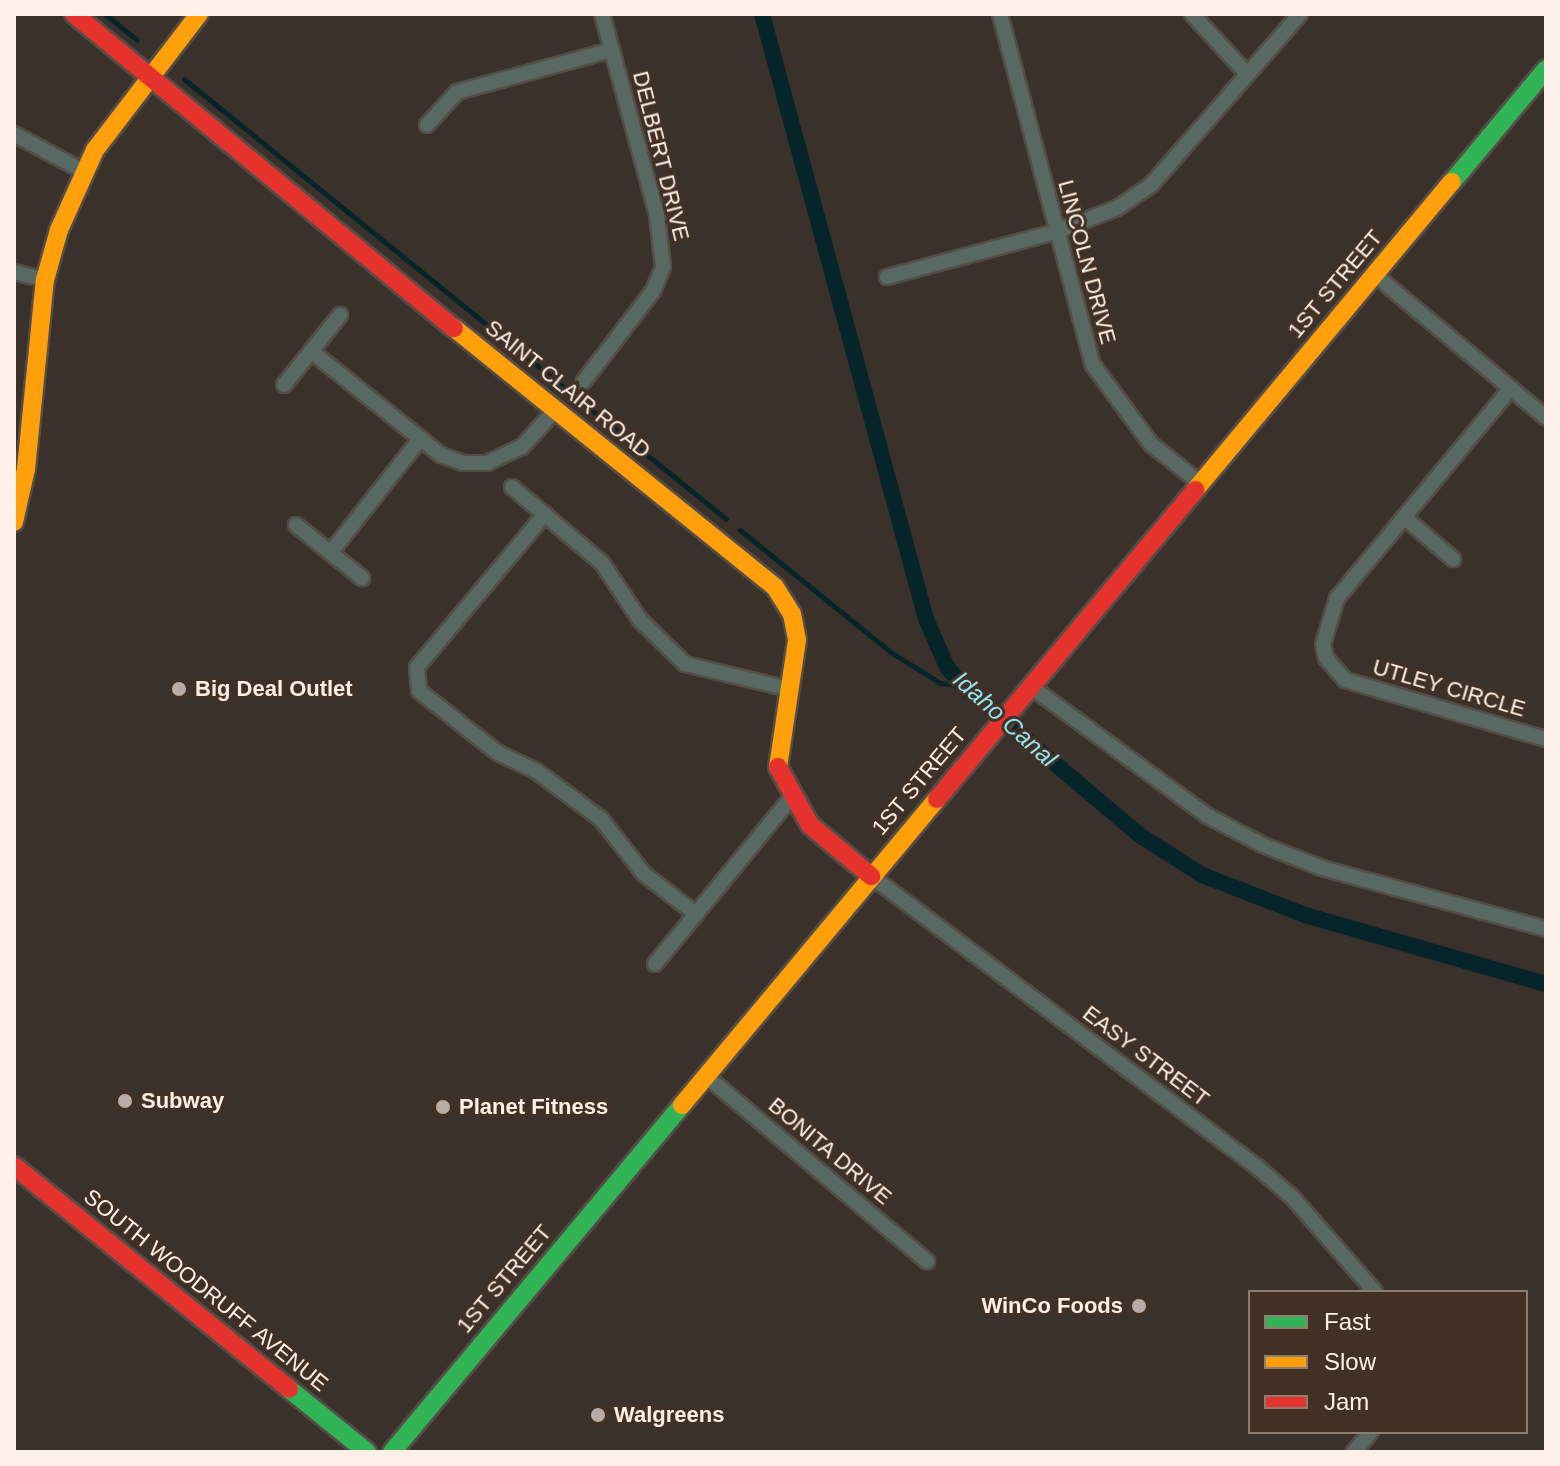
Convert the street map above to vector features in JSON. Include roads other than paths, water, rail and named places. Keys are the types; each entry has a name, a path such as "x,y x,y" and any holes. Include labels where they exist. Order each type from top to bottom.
{"main road":[{"name":"SAINT CLAIR ROAD","path":"74,14 781,594 796,626 789,689 777,750 778,774 790,799 810,825 871,876"},
{"path":"14,522 26,469 45,280 83,171 147,76 199,14"},
{"name":"1ST STREET","path":"392,1452 1546,69"},
{"name":"SOUTH WOODRUFF AVENUE","path":"14,1166 367,1452"}],"street":[{"name":"DELBERT DRIVE","path":"584,381 653,291 663,267 657,215 602,14"},
{"name":"LINCOLN DRIVE","path":"1000,14 1055,232 1093,365 1151,444 1200,483"},
{"path":"1192,14 1247,74"},
{"path":"887,277 1055,232 1117,208 1151,185 1300,14"},
{"path":"427,125 457,92 612,50"},
{"path":"14,134 83,171"},
{"path":"14,272 45,280"},
{"path":"1374,274 1546,418"},
{"path":"284,385 340,315"},
{"path":"311,351 441,455 487,463 522,447 556,409"},
{"name":"UTLEY CIRCLE","path":"1511,388 1404,517 1329,614 1323,644 1333,669 1370,689 1546,739"},
{"path":"331,552 421,438"},
{"path":"512,487 602,563 640,620 685,664 789,689"},
{"path":"545,514 417,667 419,691 498,753 536,771 601,819 644,874 696,914"},
{"path":"1404,517 1453,559"},
{"path":"296,525 362,578"},
{"path":"1030,686 1206,815 1263,845 1322,868 1546,929"},
{"path":"655,964 790,799"},
{"name":"EASY STREET","path":"871,876 1256,1166 1293,1198 1373,1290"},
{"name":"BONITA DRIVE","path":"705,1075 927,1261"},
{"path":"1354,1452 1369,1434"}],"waterway":[{"path":"105,14 137,40"},
{"name":"Idaho Canal","path":"762,14 926,619 947,667 962,685 1141,836 1202,875 1305,915 1546,984"},
{"path":"184,79 726,519"},
{"path":"740,530 892,653 940,683 962,685"}],"place":[{"name":"Big Deal Outlet","path":"179,689"},
{"name":"Subway","path":"125,1101"},
{"name":"Planet Fitness","path":"443,1107"},
{"name":"WinCo Foods","path":"1139,1306"},
{"name":"Walgreens","path":"598,1415"}]}
